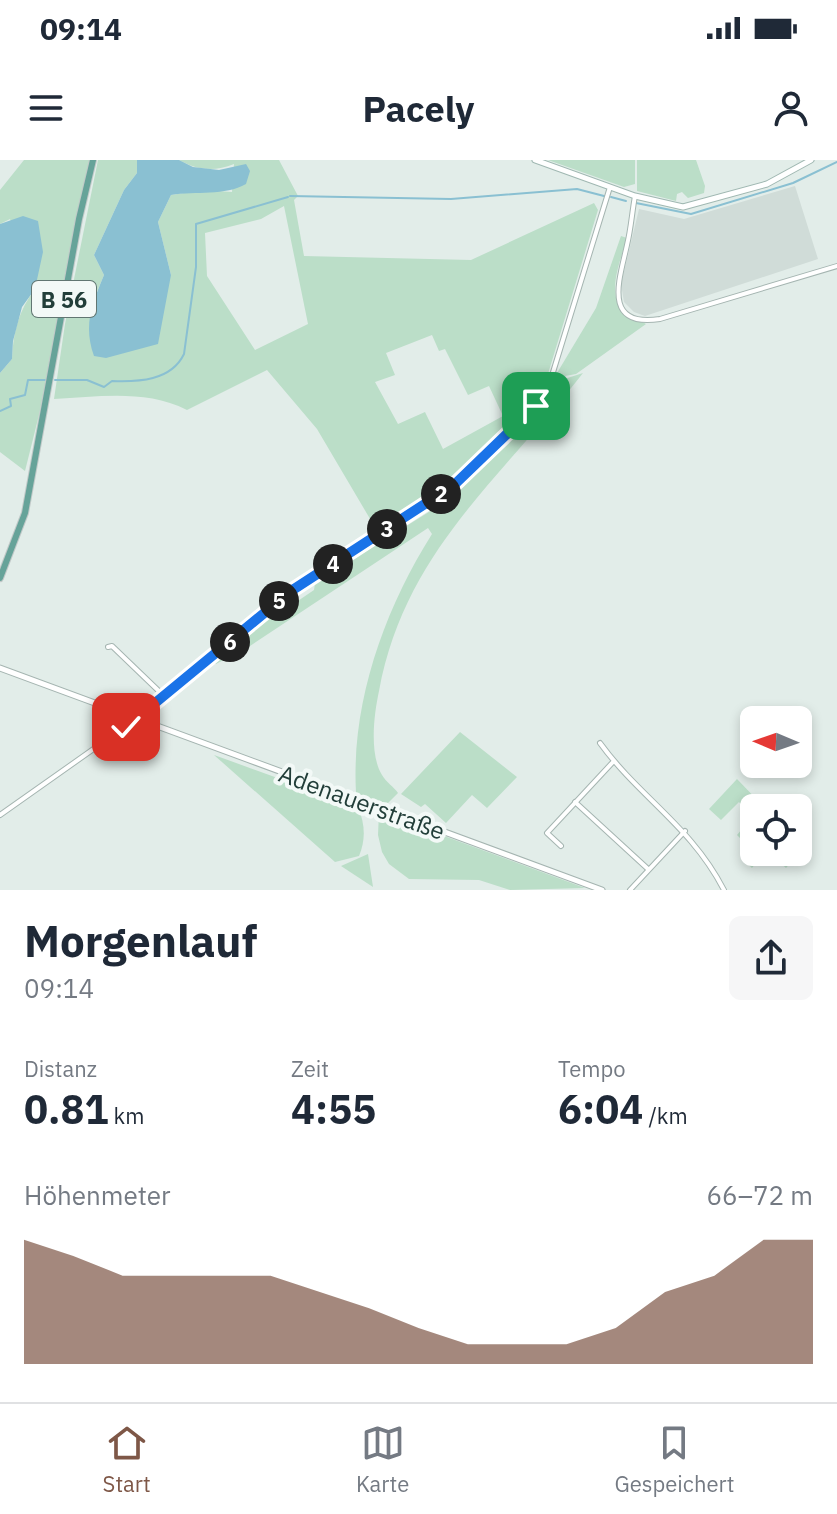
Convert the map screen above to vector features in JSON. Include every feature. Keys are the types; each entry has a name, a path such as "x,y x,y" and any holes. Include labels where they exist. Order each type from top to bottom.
{"main road":[{"name":"B 56","path":"0,578 25,513 79,219 93,160"}],"street":[{"path":"535,160 635,196 674,206 695,206 727,193 767,184 811,160"},
{"path":"0,815 136,719 291,591 454,485 536,406 554,373 610,187"},
{"path":"635,196 617,294 629,314 650,320 837,266"},
{"path":"108,647 112,646 164,696"},
{"name":"Adenauerstraße","path":"0,668 602,890"},
{"path":"600,743 613,762 685,831 709,860 724,890"},
{"path":"561,846 547,833 613,762"},
{"path":"575,802 648,869"},
{"path":"630,890 685,831"}],"shaded area":[{"path":"795,186 818,259 645,316 634,312 624,302 621,284 639,209 684,219"}],"green space":[{"path":"24,160 90,160 25,471 0,452 0,373 12,359 18,322 35,289 10,219 0,224 0,190"},
{"path":"98,160 137,160 137,173 124,190 94,255 104,275 91,306 171,275 158,222 171,195 204,190 232,192 234,164 206,169 179,160 279,160 298,196 294,200 304,256 471,260 594,203 598,210 544,387 465,468 467,471 433,496 376,529 317,429 267,370 187,410 171,403 138,397 54,399 65,324","holes":["284,206 308,324 255,350 207,276 205,233 261,219","432,335 439,351 445,349 468,395 489,386 503,416 443,449 425,412 398,424 375,382 395,375 386,353"]},
{"path":"548,160 635,160 635,184 624,187"},
{"path":"637,160 696,160 705,186 704,193 688,198 682,192 677,194 676,201 637,191"},
{"path":"621,236 627,238 616,278 616,299 628,316 646,324 576,374 554,378 596,308"},
{"path":"583,373 460,520 433,557 410,597 392,642 374,722 378,766 398,793 385,806 356,793 359,725 374,658 399,594 432,534 428,528 250,646 216,664 210,662 258,621 280,613 314,590 315,583 440,505 436,500 486,459 555,382"},
{"path":"460,732 517,777 487,808 472,795 446,823 425,804 421,807 401,794"},
{"path":"214,755 358,807 364,832 359,856 335,862"},
{"path":"737,779 751,794 740,794 740,803 721,820 709,809"},
{"path":"379,812 585,888 510,890 479,880 409,879 389,864 382,852 378,835"},
{"path":"368,854 373,887 341,866"}],"water":[{"path":"137,160 179,160 193,167 219,170 246,164 250,171 246,184 238,188 171,195 158,222 171,275 158,344 106,358 94,356 89,324 104,275 94,255 124,190 137,173"},
{"path":"23,216 38,221 43,252 35,289 22,307 13,341 12,359 0,373 0,224"}],"waterway":[{"path":"636,203 691,214 793,183 837,162"},
{"path":"290,196 451,199 577,189 604,196"},
{"path":"55,380 87,380 104,387 112,381 143,380 171,370 184,354 196,267 196,224 288,197"},
{"path":"611,197 626,201"},
{"path":"0,411 11,406 10,399 25,395 28,380 46,380"}],"route":[{"path":"126,727 291,591 454,485 536,406"}]}
